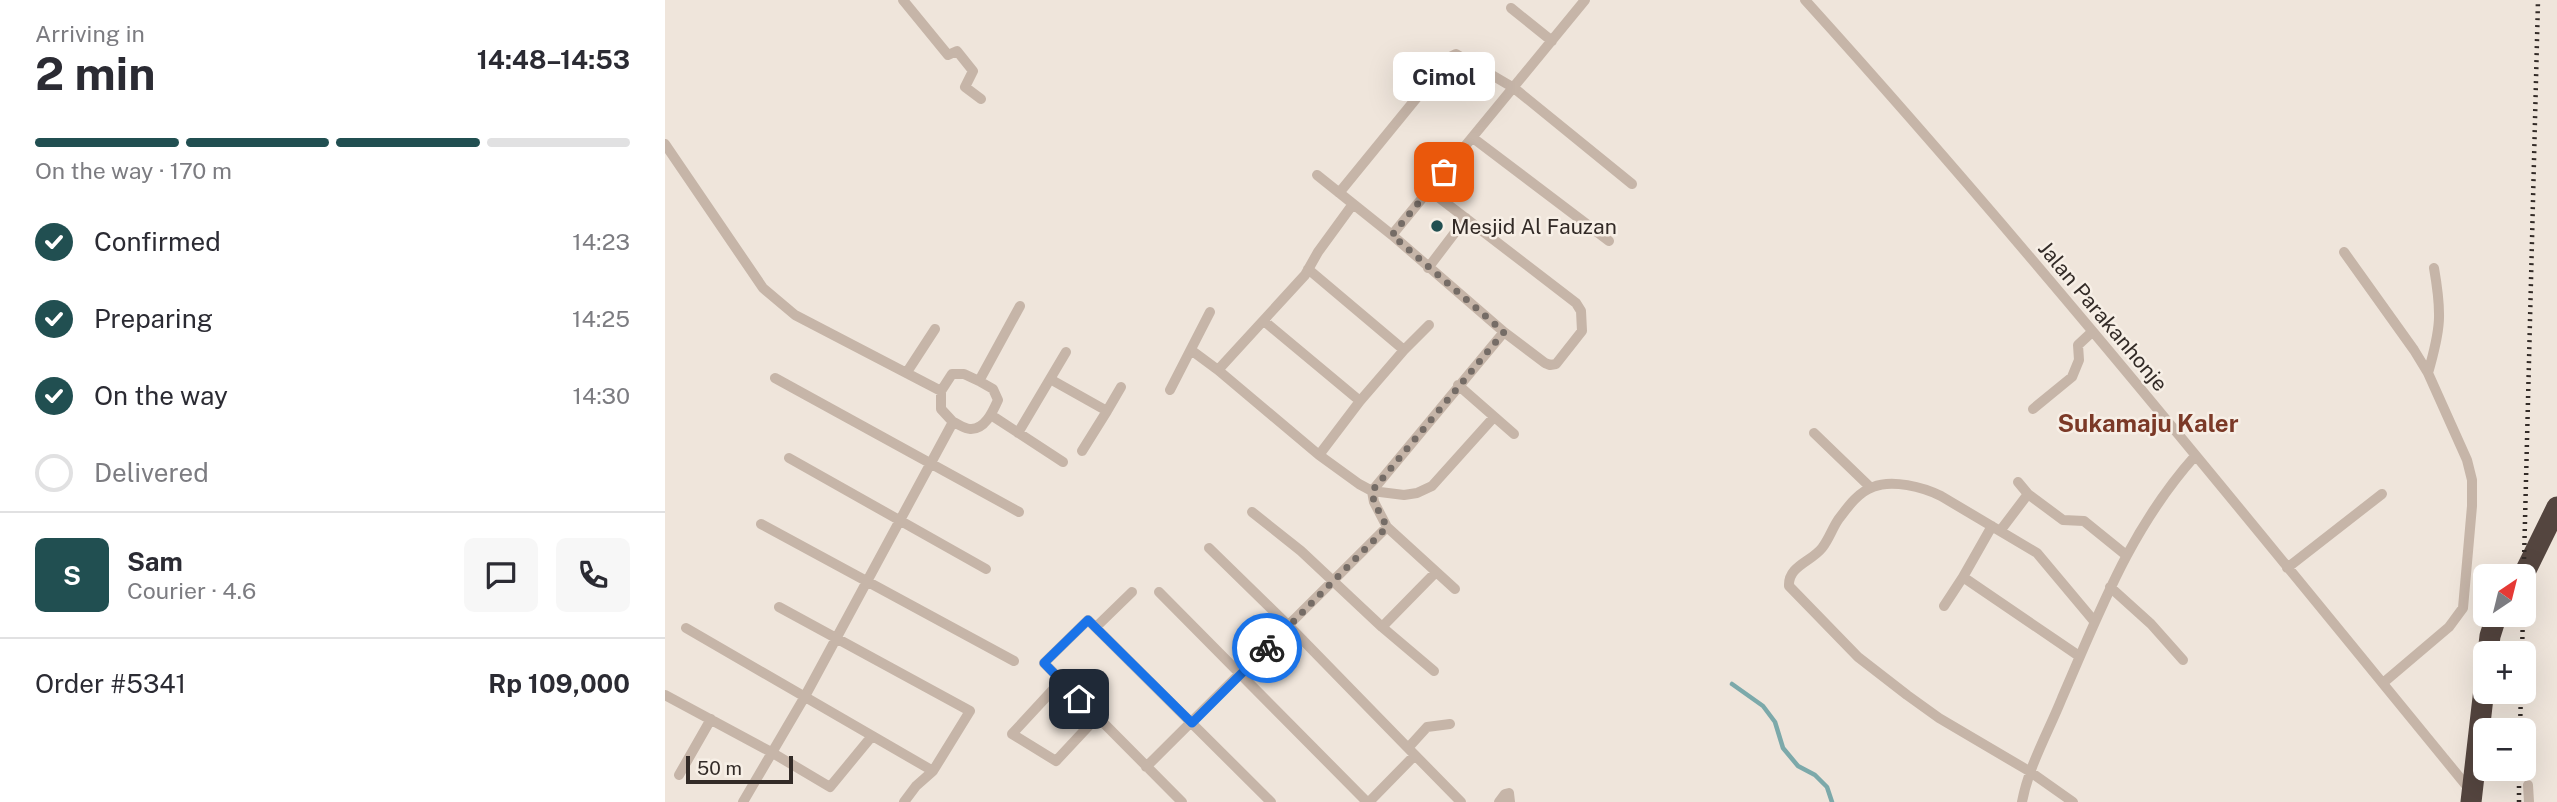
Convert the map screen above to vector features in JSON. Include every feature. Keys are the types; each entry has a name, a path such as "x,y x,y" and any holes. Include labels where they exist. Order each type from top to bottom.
{"highway":[{"path":"2529,564 2557,507"},
{"path":"2471,797 2482,704"}],"street":[{"path":"903,0 948,55 954,50 957,51 973,71 965,87 981,99"},
{"path":"1392,235 1585,0"},
{"name":"Jalan Parakanhonje","path":"1805,0 2092,332 2382,683 2471,797"},
{"path":"1511,8 1552,41"},
{"path":"1339,193 1453,55 1459,55 1514,88 1632,184"},
{"path":"1473,138 1609,241"},
{"path":"665,144 772,298 795,315 941,391"},
{"path":"1317,175 1392,235 1504,332 1545,363 1553,365 1582,331 1581,311 1566,295 1429,190"},
{"path":"1219,370 1308,270 1318,251 1353,204"},
{"path":"1428,268 1466,218"},
{"path":"2344,253 2414,349 2428,373 2467,460 2472,480 2463,608 2449,627 2382,683"},
{"path":"2428,373 2441,323 2434,268"},
{"path":"1308,270 1404,350"},
{"path":"979,382 1020,306"},
{"path":"1171,390 1210,312"},
{"path":"1264,321 1360,401"},
{"path":"1318,456 1360,401 1429,325"},
{"path":"907,373 935,329"},
{"path":"1455,589 1387,527 1374,502 1372,491 1504,332"},
{"path":"2033,409 2072,377 2079,359 2078,345 2092,332"},
{"path":"1191,351 1219,370 1318,456 1372,491 1404,495 1432,486 1494,417"},
{"path":"1018,433 1066,352"},
{"path":"952,374 964,374 993,389 998,400 991,415 980,426 970,429 953,422 941,410 941,391 952,374"},
{"path":"775,378 1019,512"},
{"path":"1050,379 1107,411"},
{"path":"1458,385 1514,434"},
{"path":"1082,451 1121,387"},
{"path":"991,415 1063,462"},
{"path":"743,802 804,698 834,638 953,422"},
{"path":"1814,433 1870,487"},
{"path":"2022,802 2029,771 2094,621 2126,555 2152,510 2195,456"},
{"path":"789,458 986,569"},
{"path":"2018,482 2028,494 2063,520 2084,521 2126,555"},
{"path":"2073,802 2029,771 1939,718 1858,657 1789,586 1788,579 1791,572 1820,551 1836,523 1854,500 1870,487 1893,485 1929,490 1996,528 2042,559 2094,621"},
{"path":"1944,606 1996,528 2028,494"},
{"path":"2287,568 2382,494"},
{"path":"1252,512 1301,551 1434,671"},
{"path":"761,524 1014,661"},
{"path":"1146,768 1334,583 1387,527"},
{"path":"1209,548 1290,626 1461,802"},
{"path":"1382,626 1435,573"},
{"path":"1963,576 2079,656"},
{"path":"2110,587 2151,624 2183,660"},
{"path":"1096,627 1132,592"},
{"path":"1159,592 1368,802 1411,752 1427,727 1450,724"},
{"path":"779,607 970,711 933,771 916,786 904,802"},
{"path":"1182,802 1044,663 1088,620 1271,802"},
{"path":"686,628 933,771"},
{"path":"1061,681 1012,734 1056,761 1097,718"},
{"path":"665,695 771,751 830,787 872,736"},
{"path":"679,775 712,719"},
{"path":"2528,785 2529,802"},
{"path":"1499,802 1509,793 1510,802"}],"waterway":[{"path":"1732,684 1763,706 1775,722 1783,748 1798,766 1815,775 1827,787 1832,802"}],"railway":[{"path":"2524,564 2538,0"},
{"path":"2522,641 2523,627"},
{"path":"2520,718 2521,704"},
{"path":"2519,781 2519,802"}],"way so far":[{"path":"1267,648 1387,527 1374,502 1372,491 1504,332 1392,235 1444,172"}],"place":[{"name":"Cimol","path":"1444,172"},
{"name":"Mesjid Al Fauzan","path":"1437,226"}],"district":[{"name":"Sukamaju Kaler","path":"2148,423"}],"route":[{"path":"1079,699 1044,663 1088,620 1192,723 1267,648"}]}
